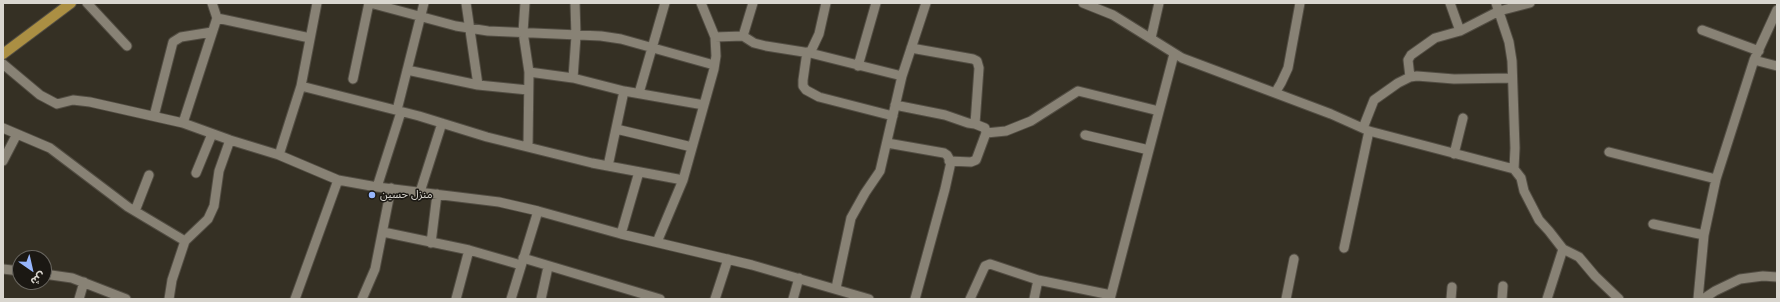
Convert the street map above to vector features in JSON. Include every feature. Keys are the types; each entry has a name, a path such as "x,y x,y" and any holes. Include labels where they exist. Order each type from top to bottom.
{"main road":[{"path":"3,54 71,3"}],"street":[{"path":"87,3 127,46"},
{"path":"183,123 212,32 218,18 212,3"},
{"path":"279,155 301,86 317,3"},
{"path":"354,79 370,3 456,26 614,38 714,65"},
{"path":"377,187 399,111 407,70 424,3"},
{"path":"466,3 471,28 478,85"},
{"path":"525,3 523,32 528,72 528,146"},
{"path":"573,78 576,36 575,3"},
{"path":"639,93 665,3"},
{"path":"657,242 683,180 714,65 716,46 715,37 702,3"},
{"path":"742,36 753,3"},
{"path":"826,3 819,34 808,53 803,86 806,90 819,97 893,116"},
{"path":"858,66 876,3"},
{"path":"836,288 851,218 865,192 880,171 902,76 926,3"},
{"path":"1085,3 1113,15 1174,54 1331,114 1366,130 1514,169 1521,178 1524,191 1539,220 1563,249 1578,257 1619,299"},
{"path":"1151,38 1159,3"},
{"path":"1275,93 1288,68 1300,3"},
{"path":"1450,3 1460,31"},
{"path":"1410,77 1408,60 1411,55 1435,38 1460,31 1498,7 1530,3"},
{"path":"1498,7 1511,50 1515,148 1514,169"},
{"path":"1698,299 1704,234 1716,179 1754,60 1777,10"},
{"path":"218,18 310,38"},
{"path":"1702,30 1759,51"},
{"path":"154,116 173,42 181,37 212,32"},
{"path":"715,37 742,36 754,43 808,53 902,76"},
{"path":"910,48 973,59 977,61 979,68 975,124"},
{"path":"970,299 987,264 1038,280 1111,297 1174,54"},
{"path":"1754,60 1777,66"},
{"path":"3,64 40,95 57,104 73,100 154,116 183,123 212,134 279,155 338,180 377,187 500,202 621,234 728,259 836,288 863,298"},
{"path":"407,70 478,85 528,90"},
{"path":"528,72 573,78 624,91 704,105"},
{"path":"1344,248 1366,130 1374,100 1398,83 1410,77 1417,76 1454,79 1512,78"},
{"path":"301,86 399,111 487,137 608,166 683,180"},
{"path":"608,166 624,91"},
{"path":"986,133 1006,132 1031,121 1078,91 1159,111"},
{"path":"895,105 945,115 983,127 986,133 976,160 971,162 949,161"},
{"path":"1454,154 1463,118"},
{"path":"420,192 442,123"},
{"path":"3,128 53,150 135,211 185,241"},
{"path":"616,129 692,147"},
{"path":"3,161 18,134"},
{"path":"196,173 212,134"},
{"path":"1085,135 1149,150"},
{"path":"169,299 172,280 185,241 208,219 214,206 219,171 230,140"},
{"path":"887,142 944,152 949,161 950,167 945,189 915,299"},
{"path":"1609,152 1716,179"},
{"path":"621,234 639,172"},
{"path":"135,211 149,175"},
{"path":"295,299 338,180"},
{"path":"362,299 375,269 391,188"},
{"path":"431,243 438,194"},
{"path":"511,299 538,211"},
{"path":"1653,224 1704,234"},
{"path":"383,232 548,267 660,299"},
{"path":"1547,299 1563,249"},
{"path":"456,299 470,250"},
{"path":"718,298 728,259"},
{"path":"1286,299 1294,259"},
{"path":"541,299 548,267"},
{"path":"52,275 72,278 126,299"},
{"path":"1703,299 1714,291 1740,279 1763,276 1777,277"},
{"path":"793,299 799,278"},
{"path":"1034,299 1038,280"},
{"path":"80,299 84,282"},
{"path":"1502,299 1503,286"},
{"path":"1451,299 1452,287"}],"place":[{"name":"منزل حسين","path":"372,195"}]}
